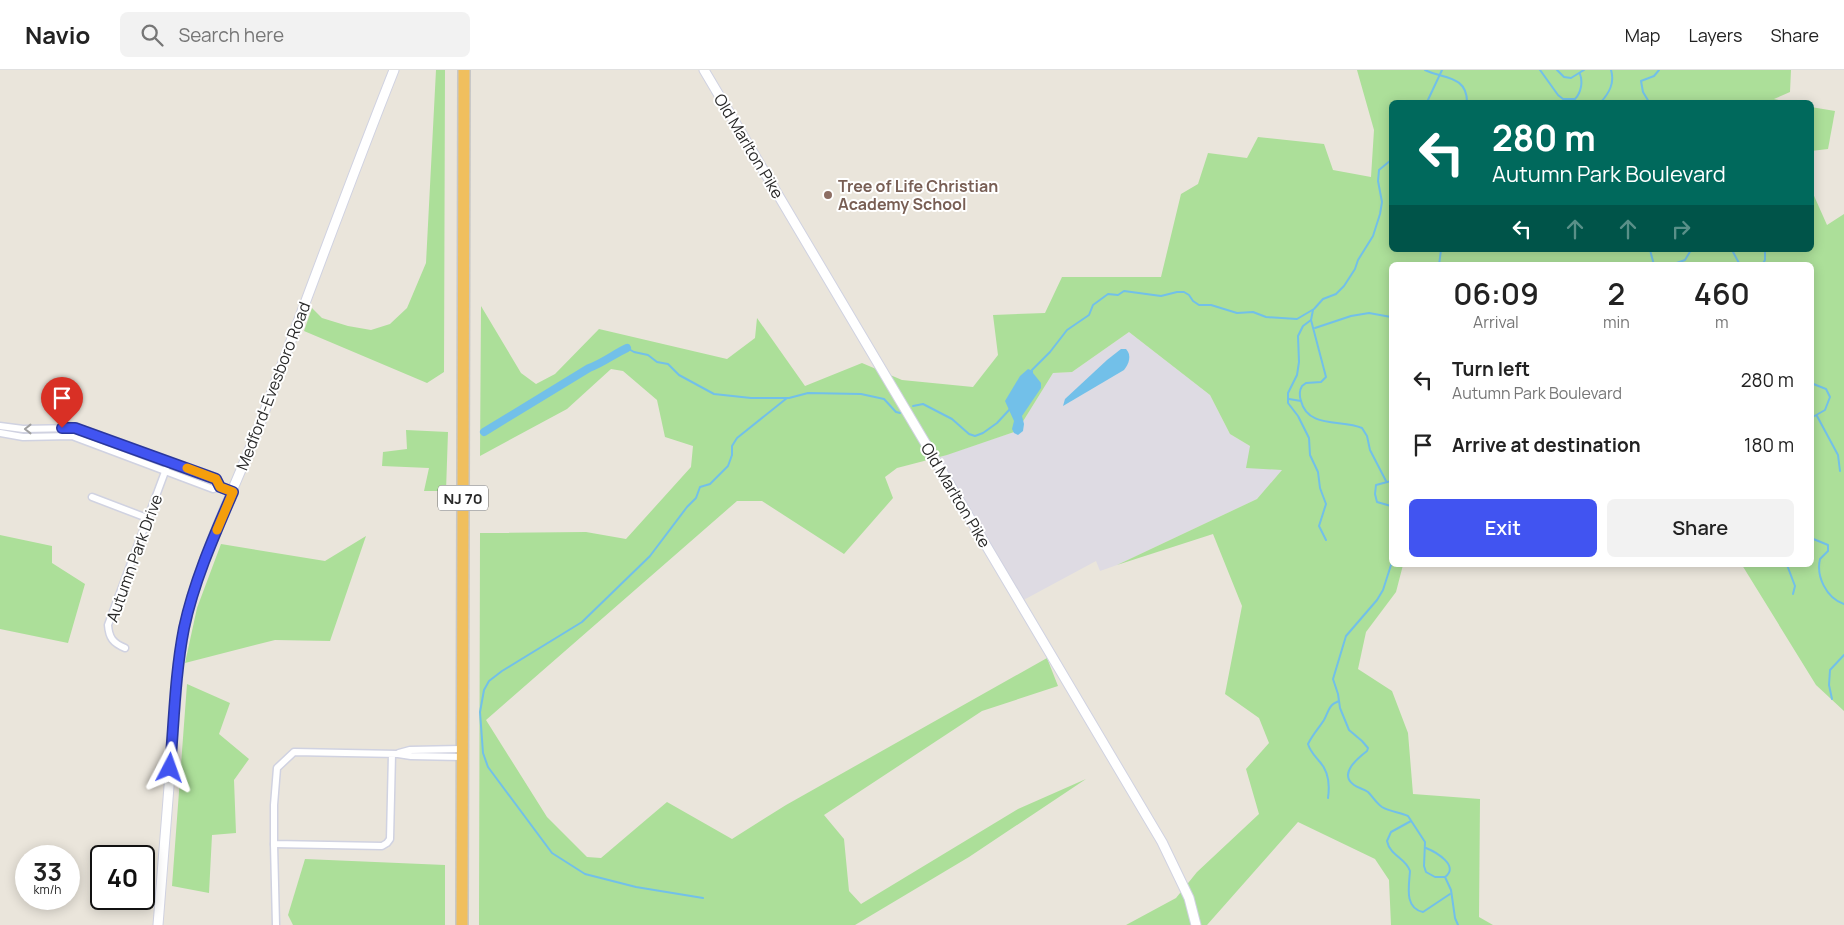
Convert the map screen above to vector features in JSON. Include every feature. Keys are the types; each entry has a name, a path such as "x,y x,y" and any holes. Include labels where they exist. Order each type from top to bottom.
{"highway":[{"name":"NJ 70","path":"462,925 464,70"}],"street":[{"name":"Medford-Evesboro Road","path":"158,925 176,686 184,628 202,569 394,70"},
{"name":"Old Marlton Pike","path":"704,70 1162,842 1188,898 1196,925"},
{"path":"0,426 23,429 75,428 216,479 220,487"},
{"path":"0,433 23,437 72,436 213,489 220,487 233,492"},
{"name":"Autumn Park Drive","path":"125,648 114,643 109,636 108,625 169,461"},
{"path":"92,498 147,518"},
{"path":"276,925 274,805 276,768 286,757 294,752 411,756 462,753"},
{"path":"274,844 382,846 387,843 390,838 395,754"}],"shaded area":[{"path":"1129,332 1210,395 1230,434 1283,469 1257,499 1117,565 1100,571 1096,561 1018,603 974,528 928,461 1017,431 1053,373 1072,372"}],"green space":[{"path":"436,70 445,70 444,372 427,383 304,331 312,308 322,318 348,326 371,330 390,324 407,308 426,263"},
{"path":"1357,70 1791,70 1790,92 1774,99 1779,100 1389,100 1389,252 1814,252 1814,196 1827,225 1844,214 1844,711 1816,685 1743,567 1814,567 1814,262 1389,262 1389,567 1402,567 1396,592 1366,632 1358,669 1392,691 1408,733 1413,794 1480,799 1479,917 1493,925 1391,925 1389,880 1375,859 1298,822 1207,925 1126,925 1176,898 1197,872 1259,814 1246,769 1269,743 1259,718 1225,694 1242,606 1213,534 1117,565 1257,499 1282,470 1246,468 1250,446 1230,434 1210,395 1129,332 1072,372 1053,373 1017,431 947,455 897,468 885,477 893,498 844,554 762,501 737,501 486,720 547,817 587,857 601,858 667,802 732,839 786,805 1047,658 1058,686 982,711 824,815 844,839 849,891 861,904 1018,809 1086,779 969,857 855,925 479,925 480,533 586,532 626,539 691,467 693,446 665,437 657,400 623,371 611,369 567,409 480,456 481,306 521,373 536,384 555,374 599,329 727,359 755,338 757,318 805,386 862,363 902,380 973,387 998,355 993,315 1045,313 1062,277 1161,277 1181,194 1198,184 1208,153 1247,158 1258,137 1324,144 1333,170 1371,177 1374,130"},
{"path":"1814,108 1835,111 1828,149 1814,151"},
{"path":"406,430 448,432 446,491 424,491 429,468 382,466 383,452 407,449"},
{"path":"0,535 52,546 52,563 85,584 68,643 0,629"},
{"path":"366,536 330,641 275,640 185,663 197,608 221,544 325,561"},
{"path":"187,684 230,703 219,734 249,759 234,780 236,833 212,835 209,893 172,886"},
{"path":"305,859 445,865 445,925 293,925 288,915"}],"water":[{"path":"1121,349 1128,351 1129,357 1124,370 1063,406 1065,399"},
{"path":"1028,369 1033,371 1041,383 1041,388 1022,416 1023,431 1018,435 1012,429 1014,421 1005,401 1020,376"}],"waterway":[{"path":"1425,70 1458,82 1466,93 1467,100"},
{"path":"1428,100 1442,70"},
{"path":"1540,70 1563,99 1575,99 1577,97 1581,87 1580,74"},
{"path":"1557,70 1564,77 1571,78 1584,70"},
{"path":"1602,100 1610,88 1611,70"},
{"path":"1648,100 1643,92 1641,81 1654,76 1659,70"},
{"path":"1032,370 1050,352 1067,330 1089,315 1093,305 1108,294 1118,295 1124,291 1161,296 1184,292 1199,305 1211,305 1237,313 1253,312 1266,317 1297,319 1314,309 1323,299 1336,294 1344,286 1355,269 1358,260 1373,236 1380,214 1382,202 1378,181 1379,170 1389,162"},
{"path":"1439,262 1441,252"},
{"path":"1651,252 1653,262"},
{"path":"1679,262 1685,260 1690,252"},
{"path":"1733,252 1738,262"},
{"path":"1764,262 1765,252"},
{"path":"1313,310 1311,320 1326,377 1321,382 1306,383 1302,386 1300,390 1301,401 1305,410 1311,416 1327,422 1354,425 1362,428 1367,436 1370,450 1386,481"},
{"path":"1315,328 1351,316 1369,313 1389,317"},
{"path":"1311,320 1303,326 1298,336 1299,362 1297,375 1288,393 1288,403 1298,416 1309,438 1310,455 1318,472 1320,488 1326,504 1319,526 1326,540"},
{"path":"627,348 634,352 648,355 657,362 668,364 679,375 714,394 751,398 789,398 808,393 861,394 884,399 896,412 900,413"},
{"path":"484,432 589,368 627,348"},
{"path":"1814,384 1826,389 1830,397 1825,410 1814,416"},
{"path":"703,898 636,887 585,874 552,853 488,767 483,753 480,712 484,690 489,681 582,622 650,556 696,498 700,487 710,484 728,466 732,455 732,446 737,438 787,398"},
{"path":"1289,399 1301,401"},
{"path":"913,406 923,404 952,419 969,434 975,436 997,423 1010,409"},
{"path":"1817,416 1838,455 1840,471"},
{"path":"1389,482 1376,485 1375,494 1377,502 1389,505"},
{"path":"1814,539 1828,545 1828,551 1820,559 1819,566 1824,586 1832,597 1844,604"},
{"path":"1390,567 1383,590 1377,600 1346,636 1333,679 1340,708 1349,730 1368,748 1351,766 1348,776 1354,785 1368,792 1382,807 1408,816 1425,842 1424,866 1426,872 1435,877 1445,877"},
{"path":"1788,567 1795,586 1793,594"},
{"path":"1832,699 1829,685 1830,670 1844,655"},
{"path":"1328,798 1329,783 1327,773 1308,744 1331,707 1339,701"},
{"path":"1411,821 1391,832 1387,841 1391,850 1405,863 1410,871 1410,901 1417,910 1423,912 1450,894"},
{"path":"1426,848 1440,856 1448,864 1450,868 1449,873 1445,877"},
{"path":"1445,877 1451,890 1455,918 1458,925"}],"slow traffic":[{"path":"187,468 216,479 220,487 233,492 217,530"}],"place":[{"name":"Tree of Life Christian Academy School","path":"828,195"}],"route":[{"path":"62,428 75,428 216,479 220,487 233,492 202,569 184,628 176,686 170,768"}]}
